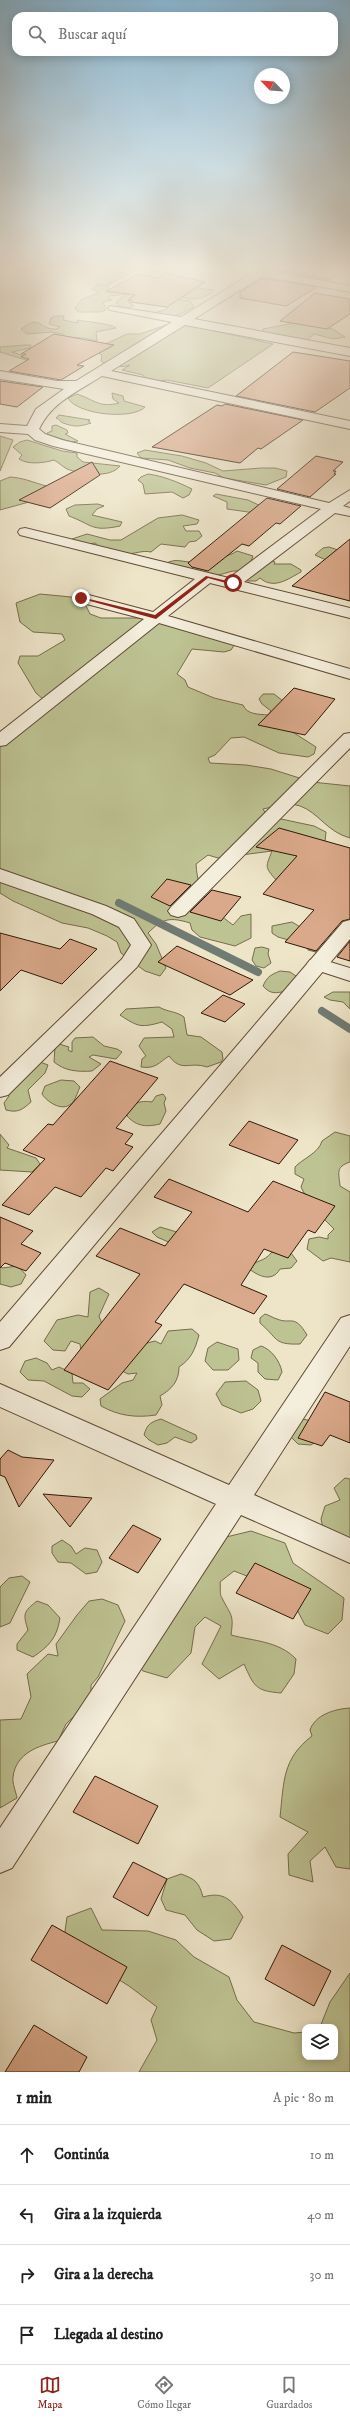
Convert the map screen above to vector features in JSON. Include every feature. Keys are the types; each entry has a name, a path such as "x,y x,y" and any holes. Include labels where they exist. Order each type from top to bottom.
{"street":[{"path":"32,430 42,412 77,385 109,366"},
{"path":"99,372 350,425"},
{"path":"0,375 56,385 77,385"},
{"path":"0,428 32,430 40,437 58,443 350,512"},
{"path":"233,583 350,494"},
{"path":"25,532 350,613"},
{"path":"0,741 207,577"},
{"path":"81,598 156,617 350,674"},
{"path":"178,911 350,738"},
{"path":"0,875 99,910 127,923 141,945 130,963 0,1090"},
{"path":"0,1340 350,926"},
{"path":"317,964 350,975"},
{"path":"0,1857 350,1324"},
{"path":"0,1395 350,1551"}],"green space":[{"path":"129,366 241,366 208,388 167,380 157,381 145,378 143,375 122,370"},
{"path":"112,393 123,396 124,401 145,407 139,411 129,413 105,414 82,408 73,404 68,398 77,394 97,403 107,405 119,403 113,399"},
{"path":"59,415 90,420 88,421 91,423 77,426 62,423 56,418"},
{"path":"56,425 67,430 68,433 65,434 78,441 72,442 48,435 47,433 52,431 52,426"},
{"path":"0,436 13,440 0,471"},
{"path":"27,440 62,451 77,453 77,457 83,462 120,466 109,473 87,474 67,469 54,460 41,463 23,461 19,459 22,455 13,447 20,442"},
{"path":"145,450 182,456 206,463 223,471 275,468 287,471 286,477 266,485 224,478 215,473 190,468 168,460 141,458 137,453"},
{"path":"148,474 159,476 192,489 189,495 183,498 172,492 145,494 143,484 138,480"},
{"path":"10,477 24,479 46,486 29,502 0,510 0,481"},
{"path":"216,494 248,500 263,507 255,513 227,509 227,502 213,496"},
{"path":"98,504 104,506 97,509 92,515 122,522 120,526 110,528 93,527 69,516 66,509 75,505"},
{"path":"182,515 199,520 197,524 183,526 186,531 199,531 202,536 196,541 189,542 185,547 161,544 151,552 145,551 126,554 109,550 95,543 89,544 72,541 72,539 87,534 110,540 121,540 158,518"},
{"path":"329,547 341,551 326,560 315,555 323,548"},
{"path":"237,551 253,556 251,561 270,560 275,562 274,564 291,564 301,570 301,572 281,582 270,583 260,578 256,581 244,581 239,571 209,575 165,564 173,561 200,562 223,557"},
{"path":"40,594 71,597 84,602 90,614 101,618 147,618 235,644 231,650 224,652 192,649 177,674 185,680 188,687 214,698 243,705 247,711 254,713 268,715 271,711 262,704 259,699 263,694 274,694 283,701 291,731 316,747 314,754 308,757 279,753 244,737 231,738 215,755 208,758 210,763 246,765 271,769 312,782 350,786 350,838 335,831 312,813 300,806 286,805 263,809 267,816 314,826 326,832 325,842 276,880 269,872 267,866 272,851 218,858 208,855 196,864 197,875 202,892 217,912 233,925 241,916 251,914 251,938 235,946 200,937 192,930 190,923 177,920 167,920 158,924 148,933 156,944 166,968 160,976 145,971 121,953 117,942 107,936 88,928 62,923 13,901 0,893 0,746 44,700 36,693 18,663 20,656 38,656 65,640 62,634 33,632 20,622 16,603"},
{"path":"292,922 330,945 323,954 308,950 306,945 278,937 272,933 272,926"},
{"path":"262,947 269,949 268,954 271,963 264,968 256,966 252,960 255,948"},
{"path":"280,971 290,972 296,976 287,991 277,993 271,992 263,986 264,983 269,977"},
{"path":"333,992 350,992 350,1009 343,1002 330,1000 324,997"},
{"path":"159,1007 184,1017 187,1035 201,1037 222,1052 223,1059 221,1062 207,1067 195,1065 186,1066 178,1064 169,1056 154,1066 141,1067 142,1059 146,1056 139,1046 144,1038 174,1037 172,1029 162,1022 144,1026 136,1024 120,1015 126,1009"},
{"path":"93,1037 104,1046 117,1049 122,1052 116,1059 93,1055 89,1057 101,1064 92,1071 72,1070 62,1067 54,1062 55,1047 59,1044 69,1047 68,1050 72,1052 72,1042 75,1038"},
{"path":"35,1060 48,1065 45,1073 28,1090 31,1102 20,1110 6,1110 4,1103 9,1096 4,1093"},
{"path":"61,1080 74,1081 80,1087 73,1102 65,1107 56,1106 48,1101 42,1094 45,1086"},
{"path":"163,1094 166,1098 164,1103 166,1111 160,1124 151,1126 142,1125 131,1120 127,1116 130,1108 136,1103 152,1102 156,1096"},
{"path":"335,1132 350,1136 350,1162 340,1168 339,1174 340,1186 350,1192 350,1262 331,1258 323,1261 307,1249 309,1239 319,1237 328,1239 328,1235 334,1229 322,1217 318,1202 304,1193 301,1187 304,1179 295,1174 295,1167 318,1149 322,1141"},
{"path":"0,1134 9,1145 7,1148 36,1158 40,1164 32,1172 0,1170"},
{"path":"160,1227 180,1233 173,1244 157,1237 152,1232"},
{"path":"272,1252 291,1253 297,1261 291,1268 280,1269 273,1276 269,1277 260,1276 248,1268 254,1263 266,1258"},
{"path":"0,1265 2,1268 18,1266 26,1275 21,1284 11,1287 0,1284"},
{"path":"99,1288 109,1294 99,1316 105,1332 143,1344 155,1341 161,1344 168,1331 192,1329 199,1335 192,1354 187,1361 179,1367 178,1376 174,1384 160,1396 162,1405 156,1415 142,1416 121,1414 101,1406 100,1399 122,1383 133,1380 137,1373 128,1374 81,1350 80,1344 71,1341 65,1351 53,1350 44,1341 57,1320 78,1315 88,1317 90,1292"},
{"path":"265,1314 282,1321 292,1321 299,1324 307,1335 300,1344 280,1342 260,1323 260,1318"},
{"path":"217,1342 238,1349 239,1360 228,1370 213,1370 205,1361 208,1348"},
{"path":"261,1346 272,1353 279,1364 282,1372 278,1380 265,1379 258,1372 258,1363 251,1358 253,1350"},
{"path":"36,1358 47,1363 52,1370 59,1367 72,1373 73,1383 83,1383 90,1389 82,1397 72,1396 44,1381 28,1380 20,1372 25,1361"},
{"path":"246,1381 258,1390 261,1401 253,1409 241,1413 222,1405 216,1394 225,1382"},
{"path":"161,1419 196,1435 197,1439 191,1443 175,1437 167,1443 158,1445 149,1440 144,1435 148,1426 152,1422"},
{"path":"302,1419 313,1421 320,1439 311,1445 298,1444 291,1437"},
{"path":"345,1478 350,1479 350,1562 323,1528 321,1519 325,1506 340,1500 334,1488"},
{"path":"251,1531 285,1543 293,1563 344,1598 342,1620 328,1634 305,1625 294,1604 252,1578 234,1571 220,1582 221,1596 230,1612 232,1619 231,1635 274,1645 282,1648 296,1659 294,1674 281,1693 266,1691 256,1686 250,1678 244,1664 219,1679 202,1664 221,1626 205,1617 195,1627 191,1653 167,1678 143,1671 124,1650 222,1538"},
{"path":"62,1540 71,1546 76,1554 85,1548 97,1550 102,1562 97,1572 86,1574 71,1563 58,1562 52,1553 52,1546"},
{"path":"22,1576 30,1582 10,1623 0,1627 0,1587 9,1578"},
{"path":"102,1599 118,1605 125,1621 98,1677 91,1685 91,1700 66,1724 58,1741 36,1748 23,1756 18,1762 13,1777 17,1798 0,1808 0,1720 21,1719 31,1697 27,1674 48,1654 58,1656 56,1644 77,1615 89,1601"},
{"path":"37,1601 48,1605 60,1618 57,1631 51,1641 44,1649 33,1657 17,1650 17,1644 28,1630 25,1614"},
{"path":"350,1708 350,1869 336,1867 325,1847 310,1861 313,1882 289,1875 288,1854 308,1832 280,1817 286,1772 295,1753 312,1736 310,1730 316,1720 332,1711"},
{"path":"181,1874 198,1884 203,1897 210,1895 222,1896 227,1898 235,1906 243,1917 231,1939 214,1941 197,1930 185,1915 166,1910 161,1899 167,1879"},
{"path":"91,1908 102,1930 148,1931 176,1940 194,1957 229,1977 237,2000 254,2022 294,2033 302,2032 302,2060 338,2060 338,2024 321,2024 330,2002 350,1973 350,2072 139,2072 157,2040 151,2020 157,2007 129,1986 63,1945 67,1917"}],"building":[{"path":"18,366 84,366 61,380 9,371"},
{"path":"275,366 350,366 350,388 315,412 236,396"},
{"path":"0,381 43,387 17,407 0,404"},
{"path":"225,404 303,420 261,449 258,448 240,463 152,447 217,405 222,406"},
{"path":"316,456 343,462 333,471 336,471 334,474 336,474 310,497 277,489"},
{"path":"92,462 100,475 50,508 19,500"},
{"path":"267,498 301,506 280,524 276,523 249,546 242,544 208,571 192,567 188,563"},
{"path":"350,539 350,601 292,586"},
{"path":"294,688 335,699 305,735 258,725"},
{"path":"279,828 350,848 350,919 342,921 316,951 285,942 314,910 263,894 297,856 256,847"},
{"path":"167,879 191,885 170,906 151,897"},
{"path":"212,890 241,897 221,921 190,912"},
{"path":"0,933 60,949 70,939 97,949 62,984 21,970 0,991"},
{"path":"350,941 350,961 337,957"},
{"path":"177,946 253,980 230,995 158,962"},
{"path":"223,995 245,1004 225,1022 201,1013"},
{"path":"110,1061 158,1078 116,1128 133,1134 125,1144 133,1147 113,1171 106,1168 81,1197 55,1187 29,1215 2,1205 45,1159 23,1150 48,1124 53,1125"},
{"path":"249,1121 298,1140 279,1164 229,1145"},
{"path":"169,1179 248,1212 273,1181 335,1206 315,1233 308,1230 288,1258 264,1249 241,1285 267,1296 254,1314 184,1284 155,1322 162,1325 108,1390 64,1370 140,1274 96,1256 120,1228 165,1246 192,1212 154,1197"},
{"path":"0,1217 33,1231 21,1244 41,1253 26,1271 5,1263 0,1268"},
{"path":"325,1392 350,1402 350,1443 330,1435 322,1446 298,1438"},
{"path":"8,1450 22,1457 54,1460 19,1507 5,1477 0,1475 0,1459"},
{"path":"43,1494 92,1498 70,1527"},
{"path":"133,1525 161,1539 138,1573 109,1558"},
{"path":"255,1563 311,1589 293,1619 236,1593"},
{"path":"95,1776 158,1806 138,1844 73,1812"},
{"path":"133,1862 167,1879 148,1916 113,1897"},
{"path":"52,1925 127,1967 107,2004 31,1960"},
{"path":"282,1945 331,1971 314,2006 265,1979"},
{"path":"34,2025 87,2057 79,2072 5,2072"}],"waterway":[{"path":"119,903 258,972"},
{"path":"322,1011 350,1029"}],"route":[{"path":"81,598 156,617 207,577 233,583"}]}
